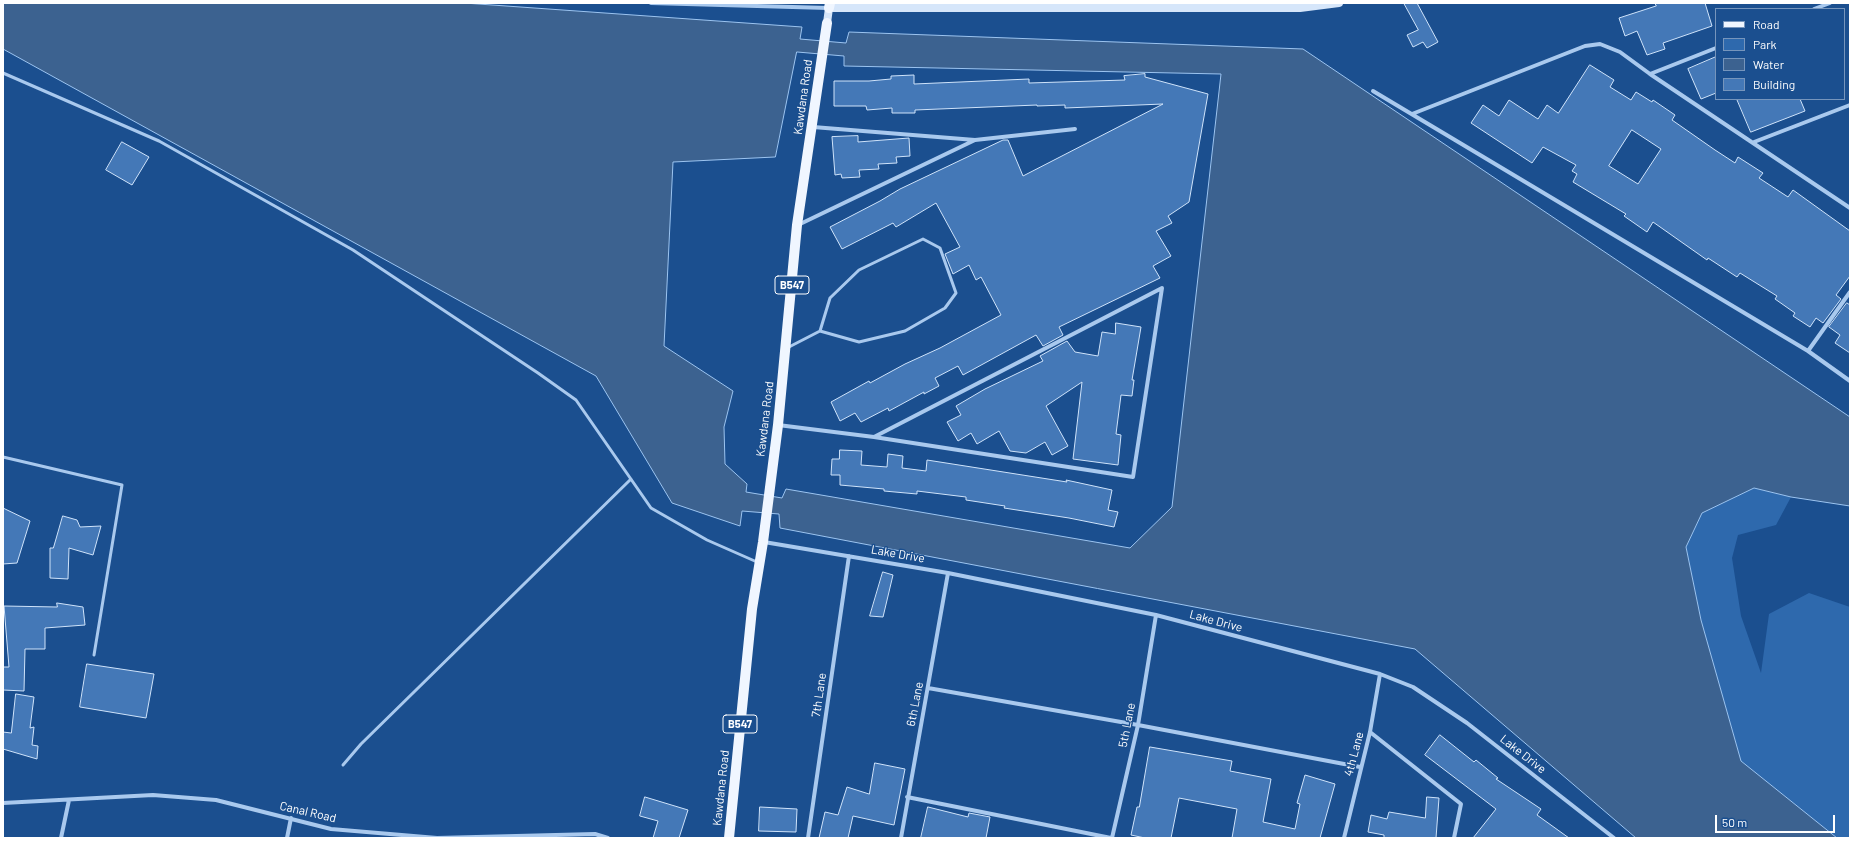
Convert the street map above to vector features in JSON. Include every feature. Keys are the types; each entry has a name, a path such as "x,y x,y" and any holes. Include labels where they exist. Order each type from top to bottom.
{"main road":[{"path":"830,5 1300,8 1339,3"},
{"name":"Kawdana Road","path":"729,838 752,609 766,521 769,487 778,425 797,225 813,127 826,23 830,5"}],"street":[{"path":"651,3 830,5"},
{"path":"1817,8 1830,3"},
{"path":"1412,114 1585,46 1600,44 1620,52 1650,74 1754,142 1850,208"},
{"path":"1650,74 1715,48"},
{"path":"1373,91 1808,351 1850,381"},
{"path":"1754,142 1850,105"},
{"path":"813,127 975,140 1075,130"},
{"path":"797,225 975,140"},
{"path":"778,425 874,437 1133,477 1162,288 874,437"},
{"path":"1808,351 1850,292"},
{"name":"Lake Drive","path":"763,542 948,573 1156,615 1380,674 1413,687 1467,723 1614,838"},
{"name":"7th Lane","path":"808,838 849,556"},
{"name":"6th Lane","path":"901,838 907,797 948,573"},
{"name":"5th Lane","path":"1112,838 1138,725 1156,615"},
{"name":"4th Lane","path":"1344,838 1360,767 1370,732 1380,674"},
{"path":"928,688 1138,725 1360,767"},
{"path":"1370,732 1461,804 1454,838"},
{"name":"Canal Road","path":"3,803 154,795 216,800 332,829 437,838 595,834 608,838"},
{"path":"907,797 1112,838"},
{"path":"62,838 69,800"},
{"path":"287,838 291,818"}],"lane":[{"path":"3,74 159,141 353,250 538,372 576,400 651,508 707,540 759,563"},
{"path":"785,348 820,331 859,342 905,331 945,308 956,293 940,248 923,239 859,270 830,298 820,331"},
{"path":"3,457 122,485 94,655"},
{"path":"343,765 361,744 631,479"}],"green space":[{"path":"1754,488 1791,497 1776,525 1738,535 1732,558 1741,616 1761,673 1769,614 1809,593 1850,607 1850,838 1837,838 1741,761 1701,620 1686,547 1702,513"}],"water":[{"path":"3,3 464,3 802,27 800,39 846,43 849,32 1303,49 1850,417 1850,506 1791,497 1754,488 1702,513 1686,547 1701,620 1741,761 1837,838 1636,838 1415,649 780,528 779,514 742,511 740,526 672,503 596,376 3,49","holes":["797,52 844,56 844,66 1221,74 1172,507 1130,548 786,489 782,498 746,492 747,484 725,464 724,427 733,391 664,346 673,162 775,157"]}],"building":[{"path":"1404,3 1417,3 1438,42 1427,48 1423,42 1413,47 1407,35 1418,30"},
{"path":"1655,3 1705,3 1712,26 1663,43 1665,49 1647,55 1637,31 1625,36 1619,18 1656,6"},
{"path":"1715,57 1715,93 1701,99 1688,69"},
{"path":"1590,65 1614,80 1610,87 1631,100 1636,92 1652,102 1653,100 1675,115 1672,120 1735,163 1738,157 1763,173 1759,178 1788,197 1793,190 1850,231 1850,276 1836,295 1841,299 1823,323 1816,318 1810,327 1793,316 1795,313 1775,299 1777,296 1740,273 1737,277 1708,258 1707,260 1653,222 1647,232 1624,216 1626,214 1573,182 1577,174 1572,171 1576,165 1543,147 1532,163 1471,123 1483,105 1499,116 1509,100 1538,119 1547,105 1558,113","holes":["1632,130 1661,149 1638,184 1609,166"]},
{"path":"1145,74 1145,77 1208,94 1189,202 1168,216 1172,223 1156,231 1171,256 1153,266 1160,278 1059,327 1063,335 1043,346 1036,335 963,375 958,366 935,378 939,386 924,394 924,392 889,411 888,408 861,422 855,413 840,421 831,402 869,381 870,383 905,364 940,348 1001,315 981,277 976,280 969,265 953,274 945,254 960,247 936,203 896,227 893,223 842,249 830,227 900,189 1003,140 1008,140 1023,176 1163,104 1065,108 1065,105 1037,105 915,110 915,113 892,113 892,108 867,110 866,106 834,106 834,81 869,81 891,79 891,76 914,75 914,84 1029,79 1029,83 1125,80 1124,76"},
{"path":"1737,100 1800,100 1805,111 1751,132"},
{"path":"858,136 858,142 909,138 910,156 896,157 897,163 878,164 879,169 859,170 860,177 842,178 841,174 835,175 832,137"},
{"path":"122,142 149,157 132,185 106,170"},
{"path":"1847,303 1850,305 1850,353 1835,343 1840,335 1829,327"},
{"path":"1116,323 1141,327 1132,380 1134,380 1132,396 1121,395 1116,434 1121,435 1118,465 1073,459 1082,382 1046,406 1068,446 1052,455 1045,442 1026,453 1010,451 999,431 977,444 971,433 958,441 947,422 961,415 956,406 985,389 1043,361 1040,356 1067,341 1075,352 1098,356 1102,332 1115,334"},
{"path":"840,450 862,451 861,465 887,467 888,454 903,456 902,468 926,471 927,460 1067,482 1066,480 1112,490 1108,510 1118,512 1114,527 1069,518 1004,508 1005,506 966,500 966,497 917,491 917,494 884,491 884,489 840,485 840,475 831,475 832,459 839,459"},
{"path":"3,508 30,521 17,563 3,564"},
{"path":"63,516 77,520 80,527 101,526 93,555 69,548 68,579 50,578 50,548 53,548"},
{"path":"883,572 893,575 883,617 870,616"},
{"path":"57,603 83,607 85,625 45,628 45,649 25,649 24,691 3,690 3,667 9,667 4,606 57,607"},
{"path":"87,664 154,674 146,718 80,707"},
{"path":"16,694 34,697 30,728 34,727 32,745 38,746 37,759 3,749 3,732 11,733"},
{"path":"1440,735 1474,762 1476,760 1498,778 1496,779 1541,809 1537,815 1569,838 1473,838 1496,809 1425,755"},
{"path":"1150,747 1232,761 1230,771 1271,779 1263,822 1295,829 1300,804 1297,803 1305,775 1335,784 1320,838 1232,838 1237,809 1179,798 1171,838 1145,838 1131,835 1137,807 1139,807"},
{"path":"875,763 905,769 894,825 853,816 848,838 819,838 825,812 838,815 847,787 869,794"},
{"path":"645,797 688,810 679,838 653,838 658,821 640,816"},
{"path":"1427,797 1439,798 1436,838 1384,838 1384,835 1368,832 1371,815 1387,819 1389,812 1425,818"},
{"path":"760,807 797,809 796,832 759,831"},
{"path":"928,807 968,817 969,813 990,817 986,838 921,838"}]}
